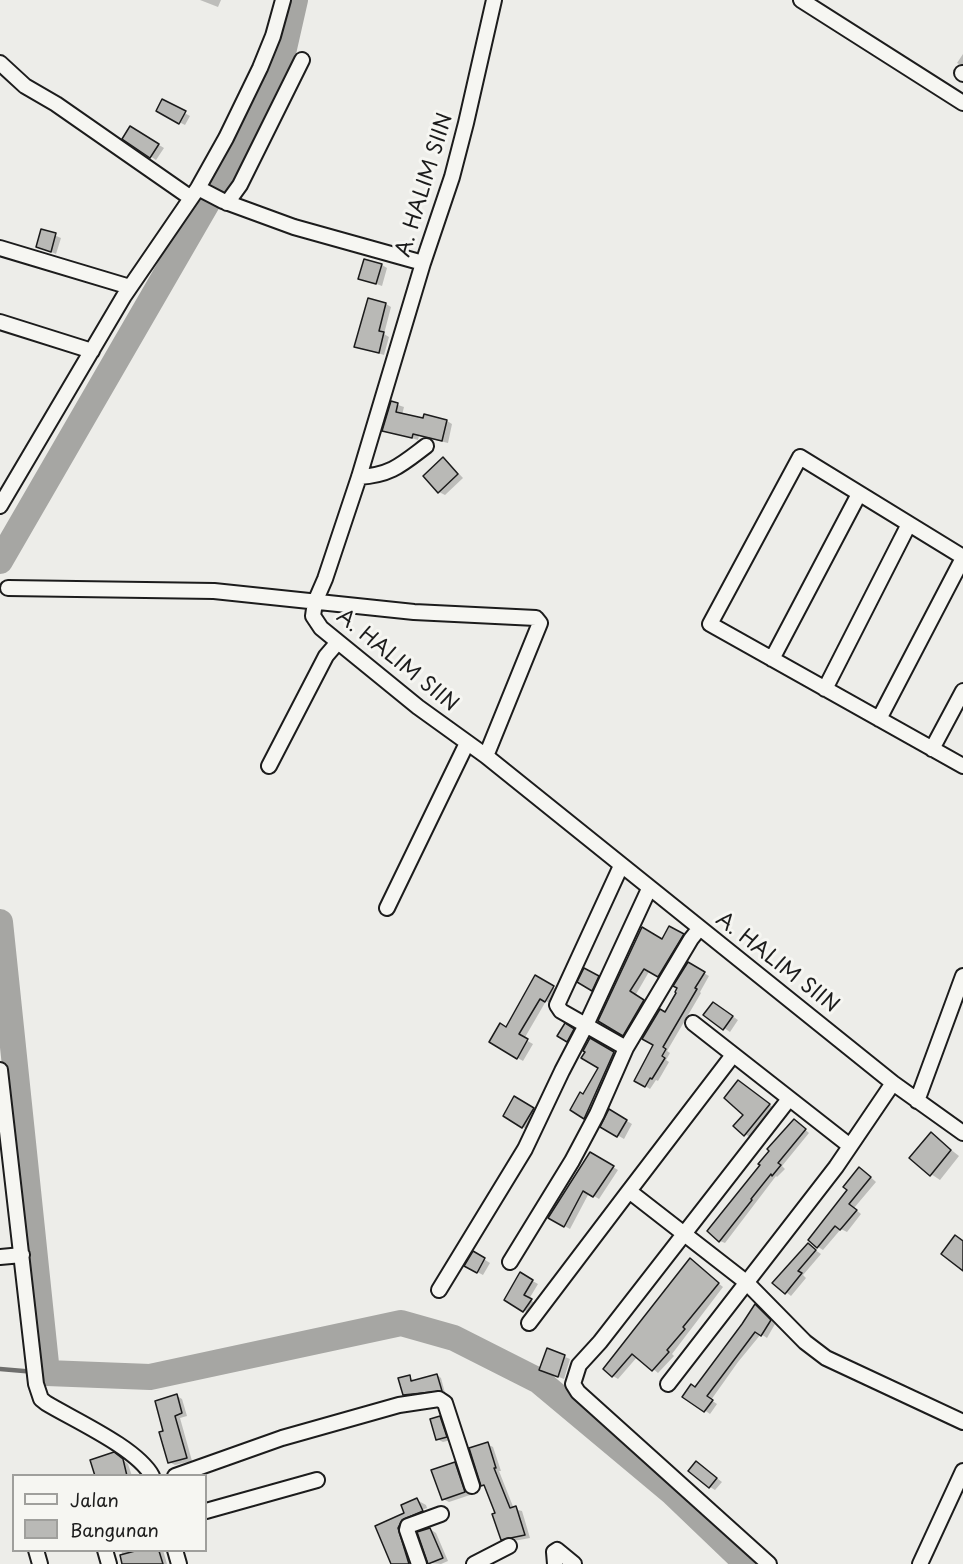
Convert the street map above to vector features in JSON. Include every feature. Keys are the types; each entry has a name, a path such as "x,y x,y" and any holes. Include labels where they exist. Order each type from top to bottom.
{"street":[{"path":"0,506 130,287 199,193 246,99 273,36 283,0"},
{"name":"A. HALIM SIIN","path":"494,0 452,177 423,263 358,477 325,579 315,602 313,616 315,622 333,649 486,756 621,867 893,1083 963,1133"},
{"path":"801,0 963,103"},
{"path":"225,202 240,185 302,60"},
{"path":"0,63 25,86 199,193 325,237 423,263"},
{"path":"0,248 130,287"},
{"path":"0,322 92,351"},
{"path":"358,477 376,476 393,471 426,446"},
{"path":"879,719 963,557 800,457 710,624 825,689 963,766"},
{"path":"772,659 859,494"},
{"path":"825,689 909,524"},
{"path":"8,588 214,591 414,612 538,619 540,623 486,756"},
{"path":"269,766 333,649"},
{"path":"932,749 963,691"},
{"path":"387,908 467,743"},
{"path":"621,867 557,1005 561,1011 626,1048"},
{"path":"439,1290 525,1149 649,889"},
{"path":"510,1262 572,1161 597,1114 626,1048 699,929"},
{"path":"917,1101 963,976"},
{"path":"693,1023 850,1146"},
{"path":"529,1323 733,1055"},
{"path":"0,1070 36,1384 41,1398 142,1462 151,1474"},
{"path":"668,1384 850,1146 893,1083"},
{"path":"769,1564 578,1392 573,1384 579,1365 600,1342 789,1099"},
{"path":"629,1191 746,1282 805,1342 826,1358 963,1422"},
{"path":"0,1257 22,1255"},
{"path":"181,1474 282,1438 399,1405 439,1399 445,1403 472,1486"},
{"path":"921,1564 963,1471"},
{"path":"207,1511 317,1480"},
{"path":"419,1564 407,1530 408,1526 441,1514"},
{"path":"474,1564 509,1546"},
{"path":"555,1564 554,1552 557,1550 574,1564"}],"building":[{"path":"162,99 186,111 179,124 156,111"},
{"path":"130,126 159,144 150,158 122,139"},
{"path":"41,229 56,233 51,252 36,247"},
{"path":"364,259 382,264 376,284 358,279"},
{"path":"368,298 386,303 379,331 384,332 379,353 354,347"},
{"path":"391,401 398,403 396,412 423,418 424,414 447,420 442,441 413,434 412,438 382,431"},
{"path":"443,457 458,474 438,493 423,476"},
{"path":"669,926 684,934 658,977 644,969 630,991 644,1000 623,1036 598,1021 642,927 662,939"},
{"path":"688,962 705,972 663,1047 666,1049 662,1056 665,1058 645,1087 634,1081 653,1045 642,1039 660,1009 665,1012 676,993 677,988 673,986"},
{"path":"584,968 599,976 592,991 577,982"},
{"path":"535,975 554,986 545,1002 540,999 519,1034 528,1039 517,1059 489,1042 500,1023 506,1027"},
{"path":"713,1002 733,1016 723,1030 703,1015"},
{"path":"565,1023 574,1029 567,1042 557,1036"},
{"path":"590,1038 614,1052 584,1119 570,1110 580,1092 583,1094 598,1068 581,1058"},
{"path":"738,1080 770,1104 744,1136 733,1126 743,1115 724,1098"},
{"path":"514,1096 534,1108 522,1128 503,1116"},
{"path":"609,1109 627,1120 617,1137 600,1127"},
{"path":"794,1119 806,1129 778,1163 781,1165 772,1176 771,1174 719,1242 707,1231 760,1165 758,1164 769,1151 767,1149"},
{"path":"931,1132 951,1150 930,1176 909,1158"},
{"path":"590,1152 614,1166 593,1197 583,1191 564,1227 548,1218"},
{"path":"859,1167 871,1177 849,1204 857,1210 840,1230 835,1226 817,1248 808,1240 847,1190 843,1187"},
{"path":"955,1235 963,1241 963,1271 941,1254"},
{"path":"808,1243 816,1250 798,1271 802,1273 785,1294 772,1283"},
{"path":"473,1251 485,1258 477,1273 464,1266"},
{"path":"690,1258 719,1283 683,1327 685,1329 667,1350 669,1352 652,1371 632,1354 612,1377 603,1369"},
{"path":"520,1272 533,1280 524,1295 532,1299 523,1312 504,1300"},
{"path":"755,1304 771,1320 761,1336 755,1332 707,1396 713,1400 704,1412 682,1397 691,1384 695,1387"},
{"path":"547,1348 565,1355 558,1377 539,1370"},
{"path":"437,1374 442,1391 403,1395 398,1378 410,1375 411,1381"},
{"path":"177,1394 182,1413 175,1416 187,1458 168,1463 159,1432 163,1431 155,1401"},
{"path":"440,1416 447,1437 436,1440 430,1419"},
{"path":"488,1442 496,1468 494,1468 510,1508 516,1506 525,1535 501,1540 492,1514 495,1513 484,1485 481,1486 469,1448"},
{"path":"114,1452 123,1459 127,1474 94,1474 90,1460"},
{"path":"696,1461 717,1478 709,1488 688,1471"},
{"path":"455,1462 465,1492 442,1500 431,1470"},
{"path":"417,1498 423,1511 402,1520 398,1528 409,1564 391,1564 375,1526 404,1513 401,1505"},
{"path":"430,1528 443,1558 428,1564 417,1532"},
{"path":"131,1552 159,1552 163,1564 122,1564 120,1555"}],"waterway":[{"path":"0,561 210,198 283,53 295,0"},
{"path":"0,922 47,1373 150,1377 401,1323 454,1338 539,1381 673,1493 747,1564"},
{"path":"0,1369 47,1373"}]}
